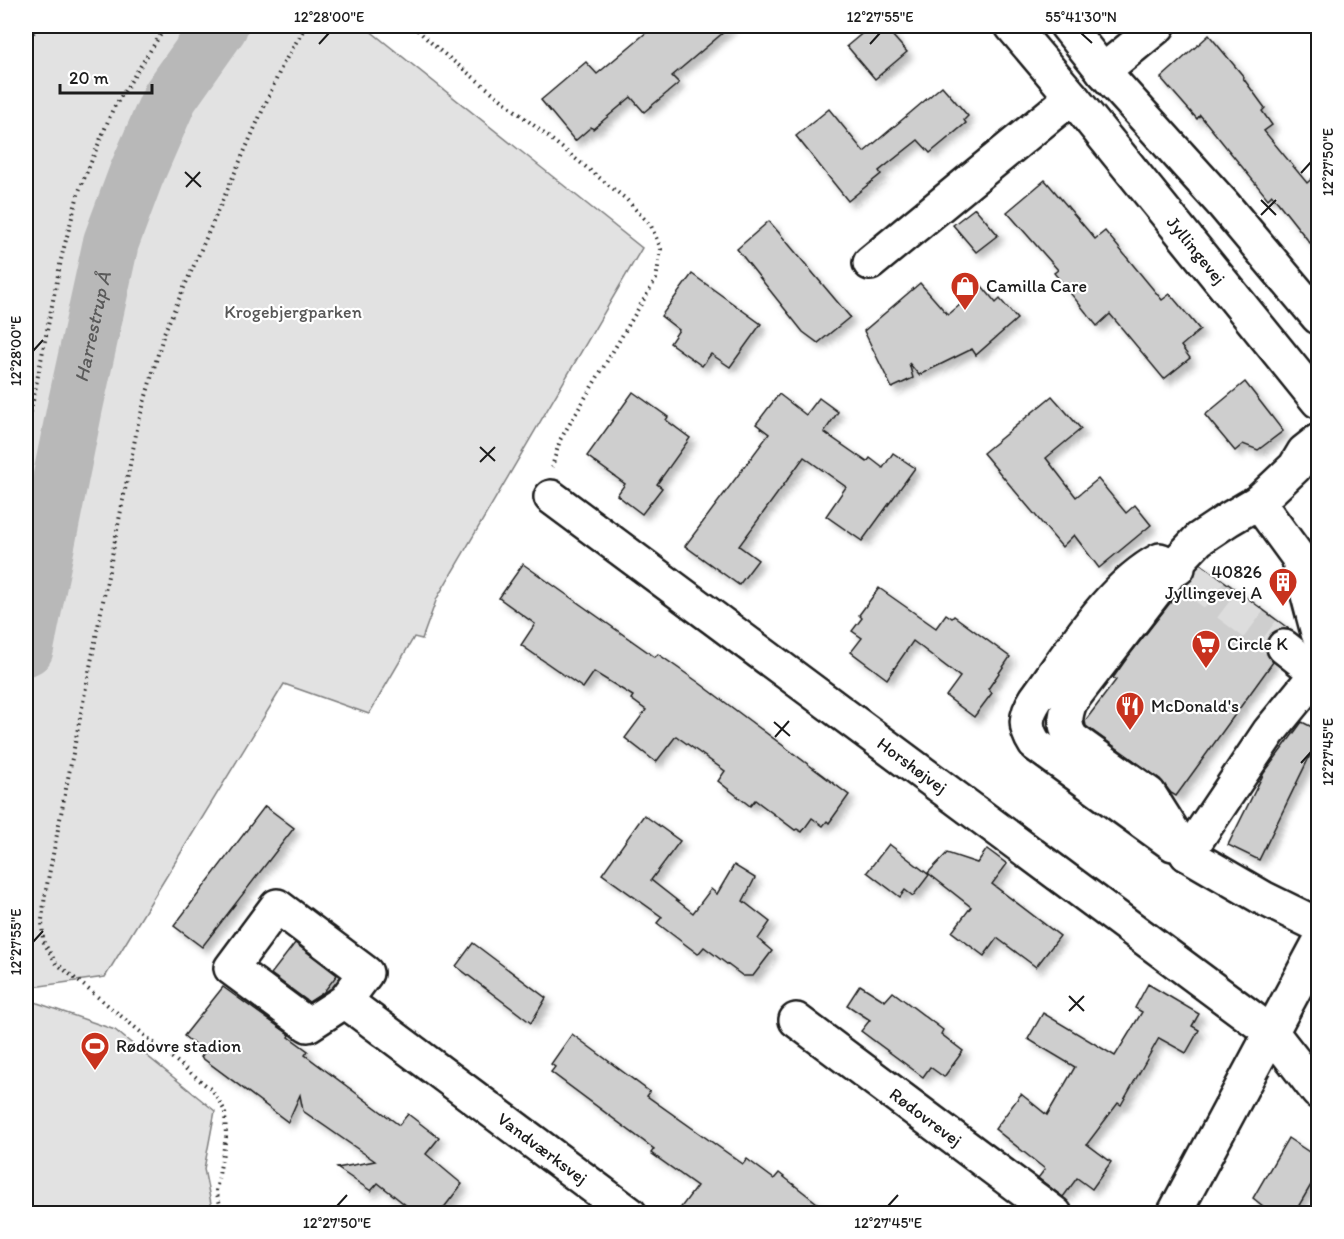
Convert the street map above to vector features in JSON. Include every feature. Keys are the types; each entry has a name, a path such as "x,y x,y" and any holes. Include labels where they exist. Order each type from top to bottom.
{"street":[{"name":"Jyllingevej","path":"1012,26 1318,401"},
{"path":"1067,26 1103,71 1223,204 1318,317"},
{"path":"1103,71 1158,26"},
{"path":"870,264 1072,97"},
{"path":"1187,854 1149,794 1072,739 1067,731 1065,716 1070,702 1181,571 1200,539 1258,502 1295,467 1304,452 1318,441"},
{"name":"Horshøjvej","path":"551,497 1272,1033 1318,1092"},
{"path":"1258,502 1298,557 1318,633"},
{"path":"1181,571 1160,560 1148,566 1111,598 1030,707 1026,717 1029,734 1035,744 1187,854 1263,898 1318,926"},
{"path":"1187,854 1269,732 1318,672 1284,647"},
{"path":"1174,1214 1318,945"},
{"name":"Vandværksvej","path":"345,1001 630,1214"},
{"name":"Rødovrevej","path":"796,1020 1055,1214"}],"path":[{"path":"26,43 38,26"},
{"path":"26,436 62,255 79,191 113,109 166,26"},
{"path":"223,1214 216,1191 226,1137 225,1111 213,1091 56,963 43,941 42,920 45,895 138,424 161,345 284,63 306,26"},
{"path":"413,26 438,49 626,199 651,225 661,249 656,279 560,440 552,466 551,497"}],"green space":[{"name":"Krogebjergparken","path":"26,26 364,26 642,248 437,598 422,639 414,637 369,714 284,684 105,977 26,988"},
{"name":"Rødovre stadion","path":"26,999 115,1030 215,1111 204,1169 213,1213 26,1213"}],"building":[{"path":"654,26 731,26 672,76 679,83 644,112 631,97 575,141 541,100 586,62 597,74"},
{"path":"871,26 884,26 907,52 875,79 847,46"},
{"path":"1209,35 1244,77 1265,108 1262,111 1272,125 1264,131 1307,183 1318,173 1318,253 1272,195 1268,199 1200,115 1197,119 1161,78"},
{"path":"942,86 968,116 964,120 966,123 930,153 918,140 879,171 881,174 848,201 796,136 829,109 864,152"},
{"path":"1045,180 1095,239 1105,231 1162,300 1170,294 1200,330 1181,346 1190,358 1164,379 1110,314 1097,326 1054,273 1058,270 1007,212"},
{"path":"975,208 998,235 976,252 953,225"},
{"path":"769,221 850,317 818,343 803,332 737,249"},
{"path":"692,274 761,324 730,367 711,354 702,366 670,343 679,330 661,316"},
{"path":"920,283 948,315 982,286 996,303 1000,299 1017,319 976,355 972,349 919,375 909,363 913,378 892,388 864,331"},
{"path":"1245,382 1283,431 1258,450 1243,444 1235,451 1205,415"},
{"path":"633,392 668,417 666,420 690,438 657,484 662,488 642,514 617,495 625,484 587,456"},
{"path":"779,394 806,415 819,398 838,412 824,432 867,462 870,458 883,468 893,453 915,468 862,541 826,516 846,487 804,457 739,546 758,560 739,585 685,546 769,434 756,424"},
{"path":"1052,396 1081,429 1046,458 1076,497 1098,479 1126,513 1135,505 1151,525 1099,568 1074,535 1062,547 983,453"},
{"path":"523,564 655,657 658,654 698,682 849,795 829,823 827,821 823,826 812,818 802,832 795,830 755,800 750,806 718,781 725,771 676,736 656,762 625,738 646,710 631,699 633,696 594,672 583,688 521,645 535,624 499,598"},
{"path":"1201,564 1289,629 1278,629 1269,636 1265,645 1266,653 1273,662 1176,796 1160,779 1086,726 1085,721 1116,680 1113,678 1127,658 1184,585 1195,576 1196,569"},
{"path":"879,588 936,628 946,614 952,618 954,616 1010,657 988,689 992,693 974,717 946,696 960,677 913,641 887,679 851,652 862,638 852,631 862,618 859,615"},
{"path":"1302,722 1318,730 1318,739 1259,860 1228,845 1264,773"},
{"path":"265,806 294,828 202,947 174,926"},
{"path":"644,815 680,841 651,880 693,913 711,889 717,894 734,865 755,878 743,901 770,922 758,939 772,951 753,976 743,976 704,947 698,954 657,923 662,917 602,874"},
{"path":"889,844 929,875 913,896 905,890 900,897 867,872"},
{"path":"987,849 1007,864 992,884 1060,936 1036,967 997,938 984,956 952,932 971,907 928,873 947,853 977,863"},
{"path":"295,943 337,975 323,993 309,1002 271,974"},
{"path":"473,943 546,998 531,1023 456,966"},
{"path":"1148,984 1199,1014 1192,1026 1199,1030 1186,1053 1159,1038 1121,1105 1118,1103 1087,1144 1111,1162 1092,1189 1077,1178 1063,1197 1038,1178 1045,1169 995,1129 1021,1094 1047,1115 1075,1067 1028,1039 1043,1013 1115,1056 1142,1012 1135,1008"},
{"path":"860,985 885,1001 893,992 943,1030 941,1034 963,1051 944,1077 930,1067 923,1077 861,1031 870,1020 847,1005"},
{"path":"223,987 290,1035 289,1037 308,1051 305,1055 399,1125 408,1114 439,1138 426,1154 462,1184 439,1214 417,1214 378,1183 371,1191 337,1168 375,1161 303,1111 300,1095 288,1122 201,1057 204,1053 184,1036"},
{"path":"572,1034 650,1092 647,1096 743,1164 747,1159 774,1179 779,1173 831,1214 676,1214 697,1186 651,1153 654,1149 551,1072 555,1067 551,1064"},
{"path":"1288,1138 1318,1158 1318,1173 1294,1214 1273,1214 1253,1198"}],"waterway":[{"name":"Harrestrup Å","path":"26,648 111,242 136,175 170,97 220,26"}],"tunnel":[{"path":"1188,575 1284,647"}],"place":[{"name":"Camilla Care","path":"965,312"},
{"name":"40826 Jyllingevej A","path":"1283,608"},
{"name":"Circle K","path":"1206,670"},
{"name":"McDonald's","path":"1130,732"},
{"name":"Rødovre stadion","path":"95,1072"}]}
